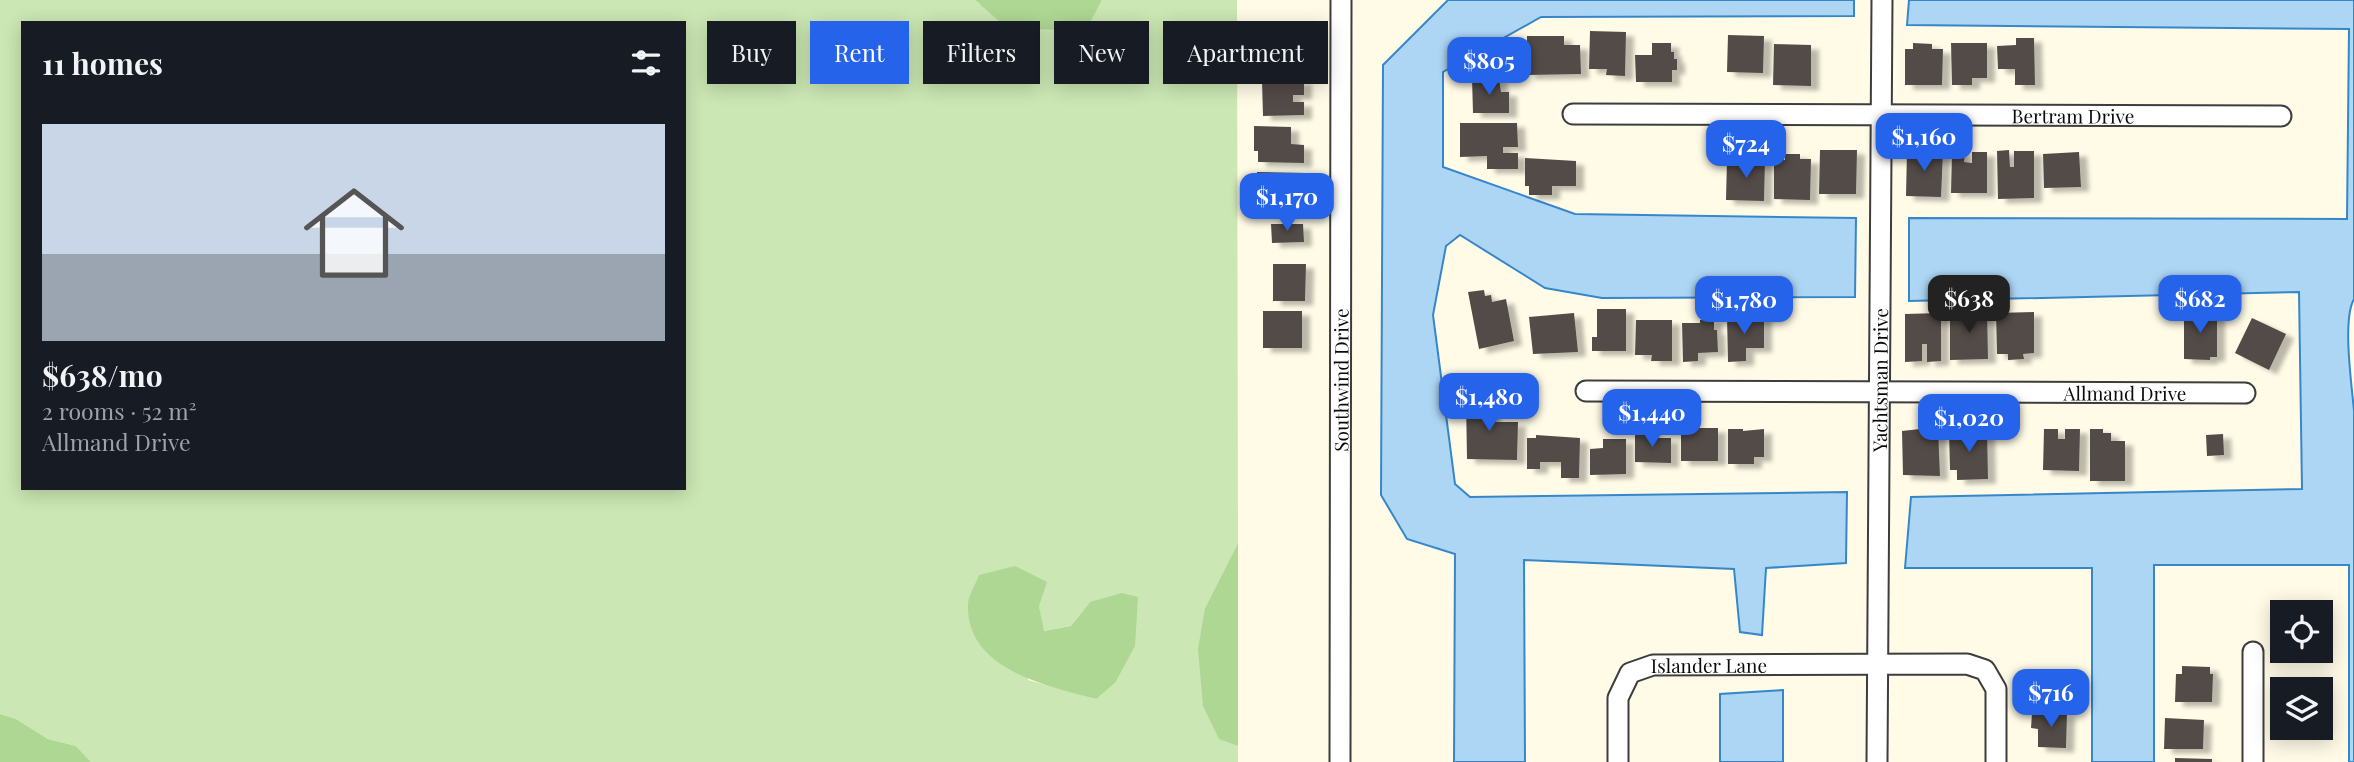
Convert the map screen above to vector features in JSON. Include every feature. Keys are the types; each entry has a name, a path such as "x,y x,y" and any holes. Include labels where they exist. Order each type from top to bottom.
{"street":[{"name":"Southwind Drive","path":"1340,762 1341,0"},
{"name":"Yachtsman Drive","path":"1877,762 1882,0"},
{"name":"Bertram Drive","path":"1573,114 1882,117 2281,116"},
{"name":"Allmand Drive","path":"1586,391 2245,393"},
{"path":"2253,652 2253,762"},
{"name":"Islander Lane","path":"1618,762 1618,698 1630,673 1653,665 1878,664 1967,664 1986,670 1996,689 1996,762"}],"green space":[{"path":"0,0 975,0 979,4 1054,23 1054,84 1149,84 1149,21 1091,21 1102,0 1237,0 1237,21 1163,21 1163,84 1237,84 1238,543 1205,608 1219,738 1238,746 1238,762 91,762 76,746 48,739 16,719 0,714","holes":["1090,602 1115,683 1095,699 1028,680 1039,606 1043,631 1071,626"]},
{"path":"975,0 1102,0 1091,21 1054,21 1054,30 1040,29 1040,21 999,21"},
{"path":"1238,543 1238,746 1219,739 1203,706 1198,649 1205,608"},
{"path":"1015,566 1047,582 1039,606 1044,631 1071,626 1090,602 1122,593 1138,597 1135,646 1115,683 1096,699 1055,688 1013,672 995,660 980,645 971,627 968,605 972,590 979,575"},
{"path":"0,714 16,719 48,739 76,746 91,762 0,762"}],"water":[{"path":"1448,0 1854,0 1854,16 1541,17 1443,72 1443,167 1575,214 1856,218 1855,297 1602,298 1545,288 1460,235 1446,246 1433,315 1455,484 1470,497 1847,492 1846,563 1766,568 1762,635 1740,632 1734,569 1524,560 1525,762 1454,762 1455,554 1407,539 1381,495 1383,65"},
{"path":"1909,0 2354,0 2354,299 2350,309 2348,337 2354,411 2354,762 2349,762 2349,565 2154,565 2154,762 2092,762 2092,568 1905,568 1911,497 2302,489 2299,292 1909,301 1909,218 2347,219 2349,29 1907,25"},
{"path":"1783,690 1783,762 1720,762 1720,694"}],"building":[{"path":"1590,31 1626,32 1625,76 1606,75 1607,69 1589,69"},
{"path":"1728,35 1764,36 1763,73 1727,72"},
{"path":"1527,36 1564,36 1564,45 1580,45 1581,74 1527,75"},
{"path":"2016,38 2034,38 2035,85 2015,85 2015,69 1998,69 1997,46 2016,45"},
{"path":"1652,43 1671,43 1671,52 1674,52 1674,59 1677,59 1677,70 1672,70 1672,82 1636,82 1635,55 1652,55"},
{"path":"1913,43 1932,44 1932,49 1943,49 1942,85 1905,85 1905,49 1913,49"},
{"path":"1951,43 1987,43 1987,78 1972,78 1972,85 1952,85"},
{"path":"1774,44 1811,45 1811,86 1773,85"},
{"path":"1472,78 1499,78 1501,92 1509,92 1509,113 1473,113"},
{"path":"1262,84 1304,84 1304,95 1293,95 1293,102 1304,102 1304,115 1263,116"},
{"path":"1460,123 1517,123 1518,147 1503,147 1503,153 1518,153 1518,169 1487,169 1487,156 1460,157"},
{"path":"1254,126 1291,127 1291,144 1304,145 1304,163 1258,162 1258,151 1254,151"},
{"path":"1820,150 1857,150 1856,194 1819,194"},
{"path":"1907,150 1943,151 1941,197 1906,196"},
{"path":"2009,150 2010,167 2014,167 2014,151 2034,151 2034,198 1998,199 1997,151"},
{"path":"1952,152 1965,153 1964,162 1972,163 1972,152 1987,152 1987,193 1951,193"},
{"path":"2079,152 2081,187 2044,188 2043,154"},
{"path":"1785,154 1800,154 1800,159 1811,159 1810,200 1774,199 1774,160 1785,160"},
{"path":"1525,158 1576,161 1576,186 1552,186 1552,195 1529,195 1529,186 1525,186"},
{"path":"1727,159 1765,160 1764,201 1726,200"},
{"path":"1257,172 1305,173 1304,190 1290,190 1290,209 1257,208"},
{"path":"1271,224 1303,224 1304,242 1272,243"},
{"path":"1273,264 1306,264 1305,301 1273,301"},
{"path":"1484,290 1485,296 1491,295 1492,302 1506,299 1514,341 1479,349 1468,292"},
{"path":"1597,309 1626,309 1626,351 1592,351 1592,337 1597,337"},
{"path":"1987,309 1988,359 1950,360 1950,310"},
{"path":"2184,310 2217,311 2217,357 2210,357 2210,360 2184,359"},
{"path":"1263,311 1302,311 1302,348 1263,348"},
{"path":"2034,312 2034,353 2023,354 2024,359 2008,360 2008,354 1997,354 1996,313"},
{"path":"1574,313 1578,352 1533,354 1529,317"},
{"path":"1941,313 1941,361 1927,362 1927,344 1922,344 1922,361 1905,362 1905,314"},
{"path":"1764,315 1764,348 1746,348 1746,361 1728,362 1727,316"},
{"path":"2252,318 2286,334 2269,370 2235,353"},
{"path":"1714,319 1718,352 1698,353 1698,361 1683,362 1682,323 1700,323 1700,320"},
{"path":"1636,320 1672,320 1672,361 1651,361 1652,355 1635,355"},
{"path":"1466,399 1493,399 1492,422 1518,422 1517,460 1467,459"},
{"path":"1681,428 1718,428 1718,461 1681,461"},
{"path":"1938,428 1940,476 1903,475 1902,431"},
{"path":"1961,428 1987,428 1988,479 1957,480 1957,470 1950,470 1949,432 1961,431"},
{"path":"1728,429 1764,429 1764,457 1754,457 1754,464 1728,464"},
{"path":"2044,429 2058,429 2058,439 2065,439 2065,429 2080,429 2079,471 2043,470"},
{"path":"2090,429 2103,429 2103,433 2111,433 2111,441 2125,441 2125,481 2090,481"},
{"path":"1635,432 1652,432 1652,438 1671,438 1671,463 1635,462"},
{"path":"2223,434 2224,455 2207,456 2206,435"},
{"path":"1536,435 1580,438 1579,478 1561,478 1561,462 1540,462 1540,469 1527,469 1527,438 1536,438"},
{"path":"1603,439 1626,439 1626,474 1590,475 1590,449 1603,448"},
{"path":"2182,666 2210,667 2210,674 2213,674 2212,702 2175,702 2176,674 2182,674"},
{"path":"2077,670 2078,691 2035,691 2034,671"},
{"path":"2032,713 2067,713 2066,748 2038,747 2038,729 2031,728"},
{"path":"2165,718 2204,720 2203,749 2164,749"},
{"path":"2175,758 2212,759 2212,762 2175,762"}]}
